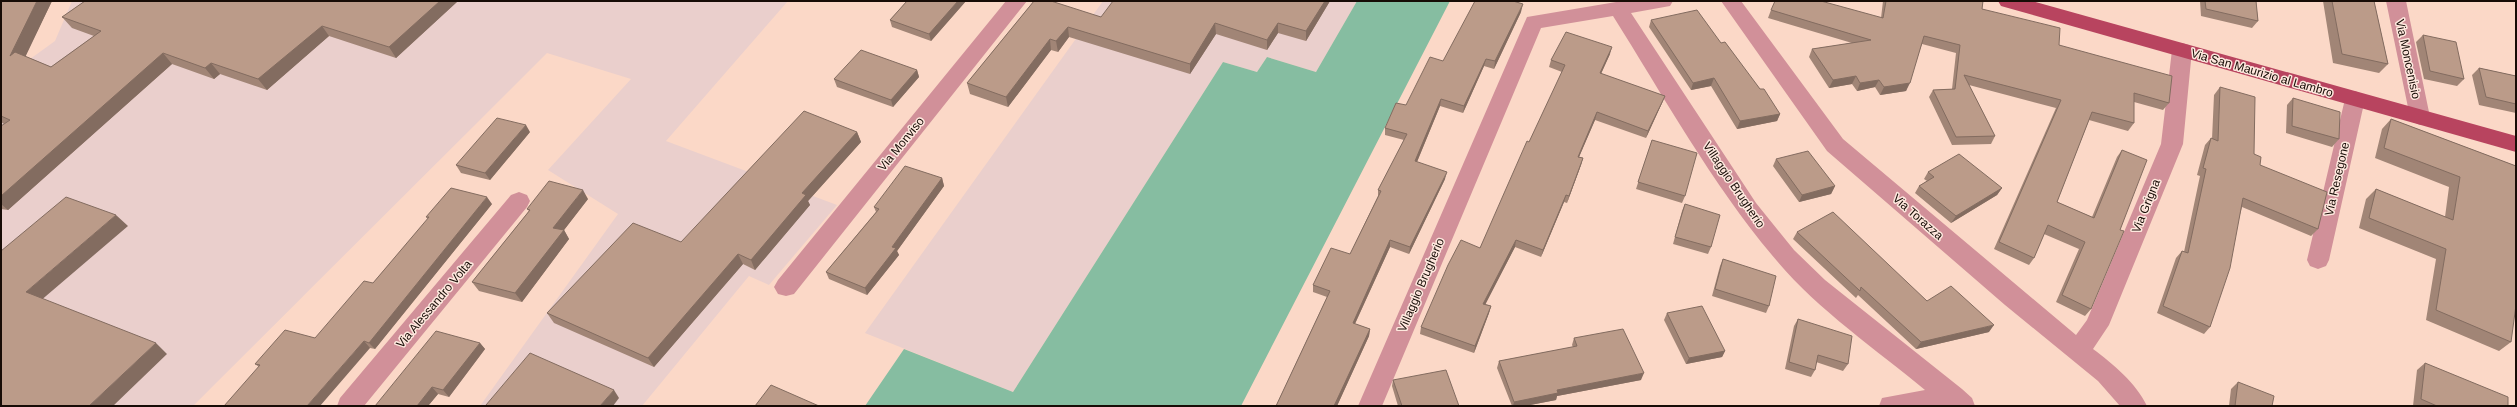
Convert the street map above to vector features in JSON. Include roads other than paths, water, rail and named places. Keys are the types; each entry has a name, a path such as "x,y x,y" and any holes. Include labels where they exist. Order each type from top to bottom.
{"main road":[{"name":"Via San Maurizio al Lambro","path":"2008,1 2037,5 2182,50 2516,144"}],"street":[{"name":"Via Monviso","path":"786,287 1017,1"},
{"name":"Villaggio Brugherio","path":"1370,406 1534,22 1663,1"},
{"name":"Via Torazza","path":"1731,1 1835,146 2013,298 2107,374 2135,406"},
{"name":"Via Moncenisio","path":"2396,1 2420,117"},
{"name":"Villaggio Brugherio","path":"1618,9 1748,209 1786,256 1817,287 1958,401"},
{"name":"Via Grigna","path":"2078,351 2097,325 2172,144 2182,50"},
{"name":"Via Resegone","path":"2318,260 2355,99"},
{"name":"Via Alessandro Volta","path":"348,406 519,201"},
{"name":"Villaggio Brugherio","path":"1891,406 1958,401"}]}
